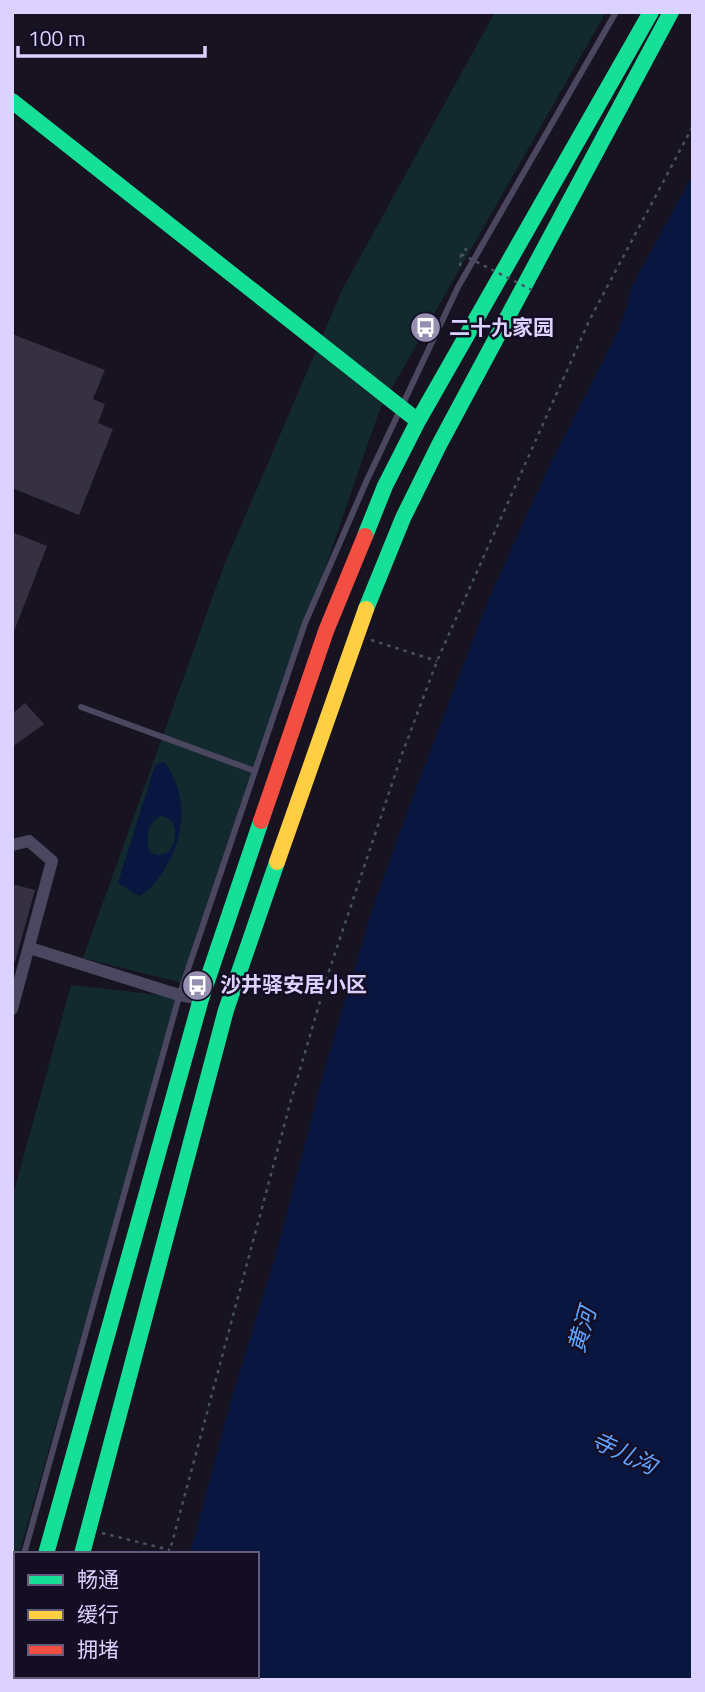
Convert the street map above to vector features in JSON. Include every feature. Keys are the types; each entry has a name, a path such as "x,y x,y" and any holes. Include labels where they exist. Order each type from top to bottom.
{"main road":[{"path":"47,1552 201,999 326,631 385,486 418,421 651,12"},
{"path":"83,1552 226,1010 355,635 403,518 439,445 671,12"},
{"path":"12,101 418,421"}],"street":[{"path":"12,845 29,841 52,862 12,1009"},
{"path":"30,948 179,995 201,999"}],"lane":[{"path":"25,1552 179,995 305,623 367,480 457,287 617,12"},
{"path":"80,707 255,771"}],"path":[{"path":"89,1530 169,1552 291,1100 329,971 402,754 437,661 590,319 693,126"},
{"path":"461,254 531,290"},
{"path":"355,635 437,661"}],"green space":[{"path":"495,12 606,12 380,409 182,983 83,958 223,568 343,288"},
{"path":"71,985 178,997 20,1552 14,1552 12,1576 12,1198"}],"water":[{"path":"693,174 693,1680 155,1680 259,1678 259,1552 191,1552 231,1400 276,1254 323,1075 370,916 411,801 489,598 549,466 617,333 632,286"},
{"path":"164,762 178,789 181,803 180,832 162,873 146,892 139,896 118,883 155,765","holes":["160,816 174,825 174,842 168,853 150,853 148,837 152,823"]}],"building":[{"path":"12,334 105,370 93,399 105,404 98,423 113,429 79,515 12,488"},
{"path":"12,532 47,546 13,634 12,634"},
{"path":"25,703 44,724 12,747 12,714"},
{"path":"12,884 35,890 15,962 12,962"}],"traffic: fast":[{"path":"365,536 385,486 418,421 651,12"},
{"path":"366,609 403,518 439,445 671,12"},
{"path":"12,101 418,421"},
{"path":"47,1552 201,999 261,821"},
{"path":"83,1552 226,1010 277,862"},
{"path":"12,1676 14,1670"}],"traffic: slow":[{"path":"277,862 366,609"}],"traffic: jam":[{"path":"261,821 326,631 365,536"}],"place":[{"name":"二十九家园","path":"426,328"},
{"name":"沙井驿安居小区","path":"197,985"}],"water label":[{"name":"黄河","path":"582,1330"},
{"name":"寺儿沟","path":"624,1453"}]}
